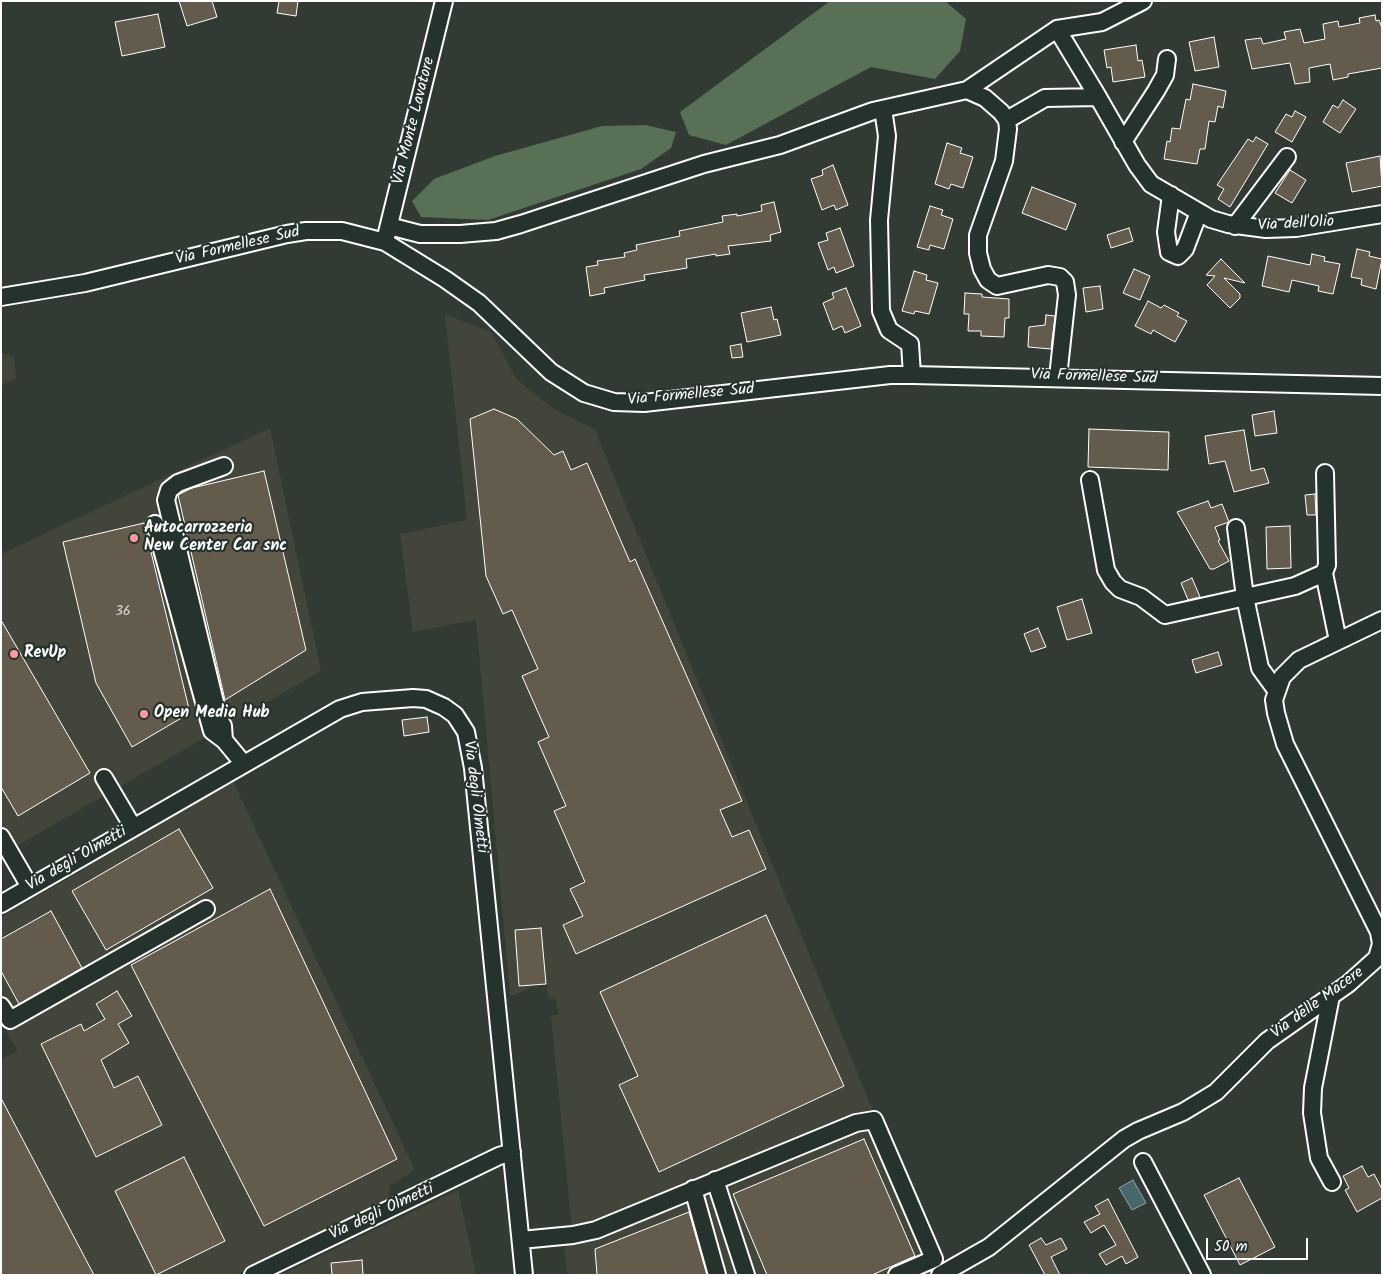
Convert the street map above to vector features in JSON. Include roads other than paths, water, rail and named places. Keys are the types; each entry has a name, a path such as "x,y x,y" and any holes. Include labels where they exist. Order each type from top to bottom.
{"street":[{"name":"Via Monte Lavatore","path":"387,234 444,1"},
{"path":"387,234 460,234 508,228 704,164 780,145 883,109 967,90 1057,29 1102,22 1143,1"},
{"name":"Via dell'Olio","path":"1057,29 1123,142 1151,184 1205,215 1234,226 1266,229 1296,228 1382,214"},
{"path":"1123,142 1156,91 1165,74 1167,59"},
{"path":"967,90 985,98 1007,120 1008,146 980,225 978,253 985,275 996,286 1048,275 1060,277 1065,282 1067,295 1058,377"},
{"path":"1007,120 1045,98 1098,97"},
{"path":"883,109 887,136 880,220 881,311 889,330 910,344 912,375"},
{"path":"1234,226 1287,157"},
{"path":"1171,195 1166,232 1170,252 1178,256 1185,249 1205,215"},
{"name":"Via Formellese Sud","path":"1,297 77,285 306,231 342,231 387,234 479,303 551,372 578,390 598,399 614,402 644,403 890,375 1058,377 1382,386"},
{"path":"224,466 178,483 169,490 166,500 219,719 223,726 224,740"},
{"path":"1324,473 1328,565 1324,573 1338,641"},
{"path":"1090,480 1106,570 1120,589 1141,597 1165,615 1295,586 1324,573"},
{"path":"155,524 212,731 224,740 244,763"},
{"path":"1236,528 1245,597 1260,668 1276,690 1282,677 1291,666 1307,655 1382,620"},
{"name":"Via delle Macere","path":"940,1275 964,1269 1132,1134 1182,1112 1216,1092 1276,1033 1331,996 1374,962 1380,952 1380,934 1285,744 1276,713 1276,690"},
{"name":"Via degli Olmetti","path":"1,904 327,715 362,702 401,698 426,699 444,707 462,724 468,740 473,768 524,1275"},
{"path":"104,778 133,827"},
{"path":"1,837 30,887"},
{"path":"1,1006 10,1020 206,909"},
{"path":"1331,996 1313,1088 1312,1113 1319,1158 1332,1182"},
{"path":"520,1240 573,1235 596,1230 858,1122 874,1120 934,1259 897,1275"},
{"name":"Via degli Olmetti","path":"253,1275 499,1156 512,1152"},
{"path":"1143,1162 1202,1275"},
{"path":"715,1180 746,1275"},
{"path":"693,1189 716,1275"}],"water":[{"path":"1133,1180 1146,1203 1132,1210 1119,1188"}],"place":[{"name":"Autocarrozzeria New Center Car snc","path":"134,538"},
{"name":"RevUp","path":"14,654"},
{"name":"Open Media Hub","path":"144,714"}]}
